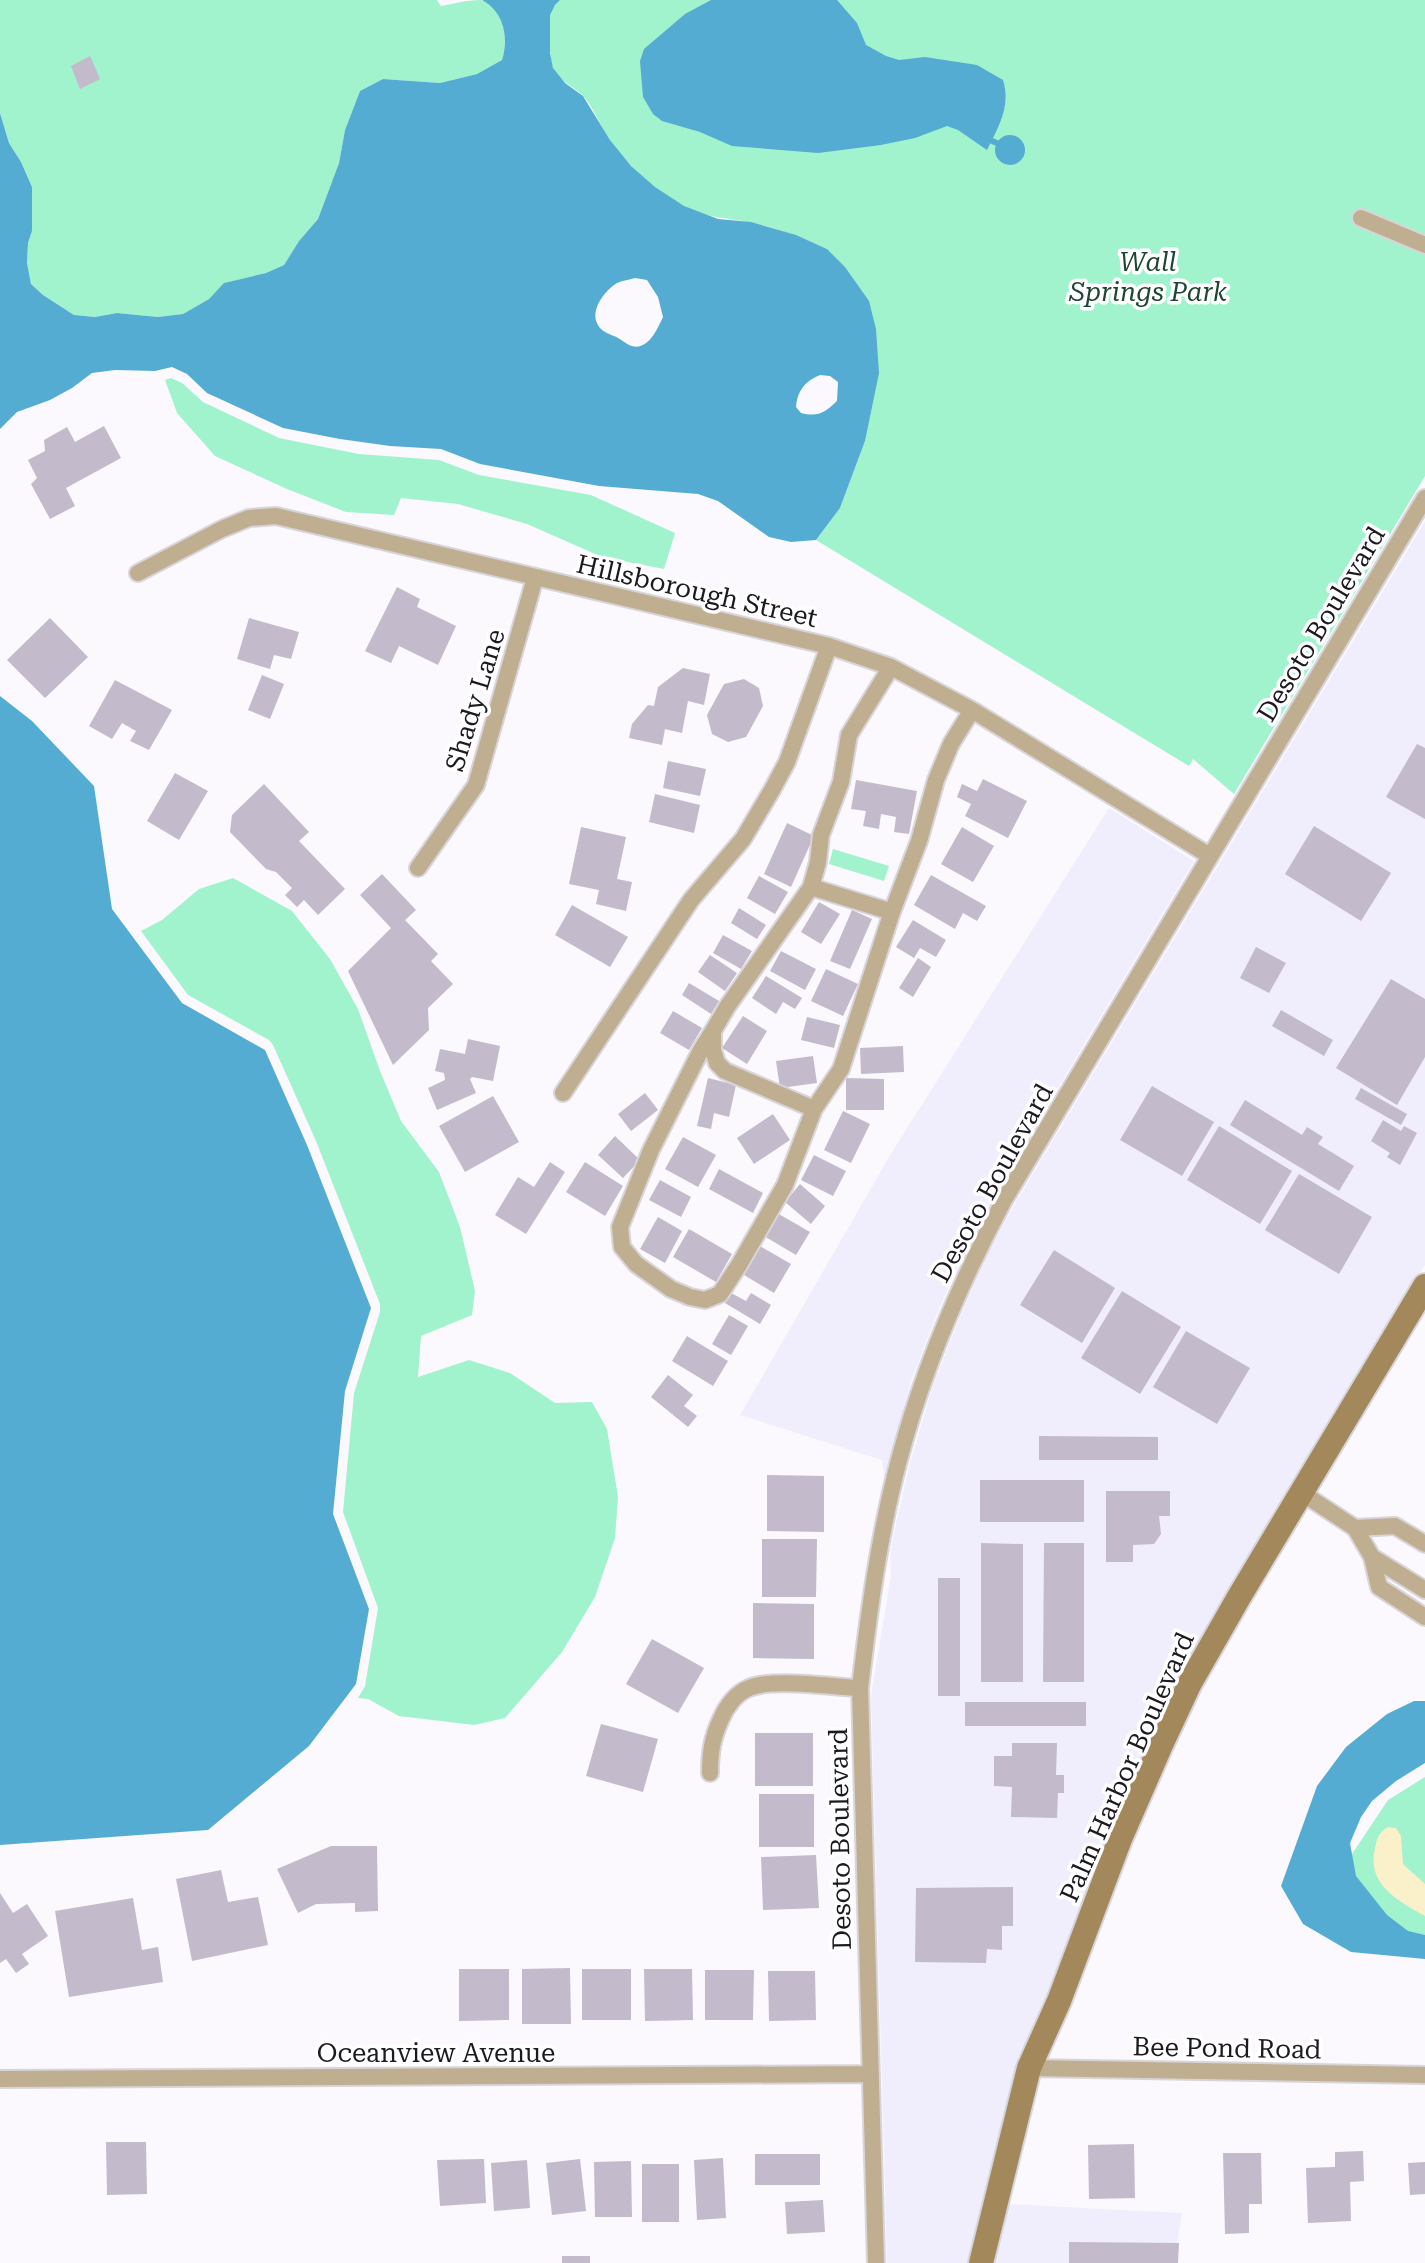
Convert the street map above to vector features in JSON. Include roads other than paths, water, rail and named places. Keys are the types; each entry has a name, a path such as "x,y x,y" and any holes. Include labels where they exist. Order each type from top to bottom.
{"main road":[{"name":"Palm Harbor Boulevard","path":"981,2263 1029,2068 1062,1995 1120,1839 1190,1683 1425,1286"}],"street":[{"path":"1361,218 1425,245"},
{"name":"Desoto Boulevard","path":"876,2263 860,1688 883,1529 899,1460 922,1384 951,1309 1004,1200 1425,498"},
{"name":"Hillsborough Street","path":"138,573 222,529 249,518 276,516 829,646 891,667 972,710 1210,856"},
{"name":"Shady Lane","path":"418,868 476,785 535,578"},
{"path":"563,1093 691,900 743,839 787,762 829,646"},
{"path":"891,667 849,735 841,782 821,835 811,887 701,1050 651,1150 620,1227 622,1247 636,1264 671,1289 705,1300 720,1294 785,1185 814,1109 841,1069 892,912 919,841 936,780 951,744 972,710"},
{"path":"811,887 892,912"},
{"path":"713,1031 713,1050 717,1063 725,1071 814,1109"},
{"path":"1302,1493 1355,1528 1372,1557 1379,1587 1425,1617"},
{"path":"1355,1528 1395,1526 1425,1544"},
{"path":"1372,1557 1425,1590"},
{"path":"710,1773 712,1740 723,1713 736,1696 750,1687 769,1683 860,1688"},
{"name":"Bee Pond Road","path":"1029,2068 1425,2075"},
{"name":"Oceanview Avenue","path":"0,2079 871,2074"}],"water":[{"path":"482,0 560,0 550,15 553,68 565,83 583,96 610,140 631,166 684,206 718,219 751,222 796,235 827,249 845,267 869,301 876,329 879,373 865,441 840,508 816,540 791,542 769,537 718,501 698,494 599,486 480,464 441,449 390,446 283,428 207,393 187,374 172,367 155,371 92,373 50,400 17,412 0,429 0,113 9,143 32,187 32,231 27,263 31,284 74,315 95,317 117,313 158,317 183,314 209,299 224,283 266,273 284,265 318,219 339,163 345,130 360,91 383,79 440,83 477,74 502,60 505,34 500,18","holes":["635,278 647,280 658,297 663,317 650,339 635,347 602,330 595,314 603,296 612,286","820,375 830,376 838,382 837,401 821,413 801,413 796,407 800,391"]},
{"path":"711,0 837,0 857,23 866,45 886,56 899,60 925,57 977,65 1003,80 1006,99 996,133 987,150 947,126 915,138 818,153 732,146 700,132 662,121 653,114 643,97 640,61 644,49 685,14"},
{"path":"1010,135 1021,139 1025,150 1021,161 1010,165 999,161 995,150 999,139"},
{"path":"0,696 32,721 94,786 112,909 182,1003 265,1050 307,1145 371,1308 345,1391 333,1514 369,1609 356,1684 309,1746 208,1830 0,1845"},
{"path":"1414,1701 1425,1701 1425,1763 1372,1801 1350,1843 1356,1876 1387,1915 1408,1931 1425,1935 1425,1959 1351,1952 1303,1924 1281,1886 1317,1786 1346,1747 1387,1714"}],"waterway":[{"path":"992,141 997,143"}],"park label":[{"name":"Wall Springs Park","path":"1148,277"}]}
